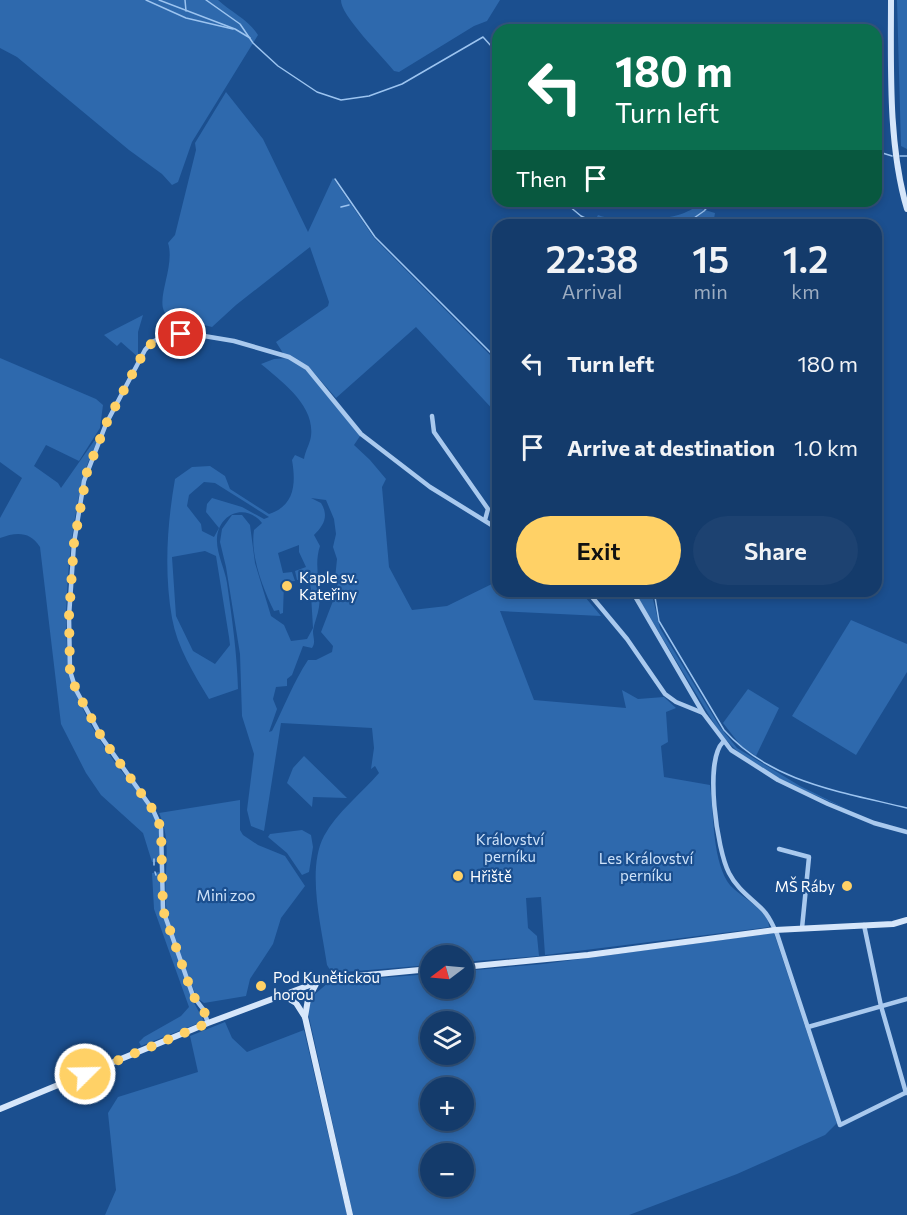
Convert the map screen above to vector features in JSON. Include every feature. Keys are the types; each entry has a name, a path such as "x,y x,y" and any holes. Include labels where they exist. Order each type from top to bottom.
{"street":[{"path":"891,0 896,156 907,209"},
{"path":"208,1023 203,1008 193,996 163,910 161,828 153,810 102,738 76,690 70,671 69,616 74,543 84,481 106,424 145,350 152,342 165,336 198,335 234,341 289,357 307,368 361,434 430,487 492,525"},
{"path":"432,416 434,432 488,509 485,520"},
{"path":"592,597 627,639 665,694 676,702 704,713"},
{"path":"634,597 723,742 753,765 778,780 852,815 907,832"},
{"path":"723,742 717,751 713,782 722,853 728,872 736,884 765,912 775,930 840,1125 907,1092 881,1006 864,925"},
{"path":"779,849 809,857 802,928"},
{"path":"474,966 588,955 775,930 907,920"},
{"path":"0,1109 208,1023 331,978 420,970"},
{"path":"304,1017 308,999 317,983"},
{"path":"283,996 296,1003 304,1017 350,1215"},
{"path":"808,1027 907,999"}],"green space":[{"path":"0,0 218,0 245,20 258,35 192,142 178,182 172,185 162,174 129,150 17,57 0,48"},
{"path":"341,0 500,0 487,21 474,26 399,72 394,71 354,25"},
{"path":"897,0 907,0 907,149 901,146"},
{"path":"226,92 263,139 308,232 333,178 374,238 492,357 492,409 416,327 336,398 308,366 283,353 276,342 328,306 329,302 310,247 236,305 212,327 168,316 162,303 170,253 168,243 175,235 196,150 195,143"},
{"path":"695,207 715,213 714,219 655,219 675,216"},
{"path":"598,215 614,219 596,219"},
{"path":"143,315 138,332 138,357 121,342 117,346 104,335"},
{"path":"0,358 96,399 103,405 100,428 79,461 46,445 34,466 58,483 61,488 94,441 97,441 85,471 70,552 66,615 70,670 75,691 95,732 145,801 156,821 160,838 158,862 152,862 143,833 101,795 86,773 61,724 40,547 32,538 22,534 0,538 0,518 22,478 0,462"},
{"path":"288,358 298,364 318,381 360,436 354,445 386,479 382,487 389,567 412,610 447,606 492,584 492,597 585,597 601,616 500,611 534,700 626,708 622,690 638,699 664,697 676,708 666,712 668,742 661,746 664,777 710,785 714,834 722,871 731,887 764,914 769,927 545,955 541,897 526,898 528,928 537,936 539,956 474,961 474,945 420,945 420,966 332,973 327,965 319,917 316,865 319,850 329,827 379,773 375,766 371,769 374,748 372,728 281,723 264,831 251,826 247,810 254,754 242,716 240,654 220,542 222,529 232,515 223,522 219,529 217,544 227,583 238,689 209,699 182,650 174,629 168,583 170,514 175,479 192,467 210,466 225,476 230,489 269,514 278,510 289,499 294,477 292,460 295,455 304,459 311,436 308,414 295,395 261,364 274,359","holes":["204,482 215,483 269,517 264,519 242,507 212,498 207,504 206,512 219,528 214,537 202,531 201,524 187,506 189,495","311,498 326,500 334,519 336,534 333,547 337,559 335,579 338,588 321,632 333,646 332,652 316,660 308,660 272,731 269,732 277,709 273,699 276,687 287,686 287,679 292,675 303,646 312,648 314,644 313,631 320,599 317,561 320,546 314,535 324,520 325,512 321,503","248,513 262,523 254,530 256,561 274,611 279,610 280,614 283,613 284,582 295,581 292,572 283,573 278,553 299,545 299,552 306,567 295,571 297,580 310,578 313,628 307,639 291,641 284,625 271,616 255,563 250,525 242,515 232,515","205,551 216,556 230,645 215,664 193,651 176,616 172,557"]},
{"path":"638,597 652,597 660,628 720,727 737,748 800,786 849,810 783,781 740,754 721,735"},
{"path":"851,620 907,644 907,672 856,755 792,716"},
{"path":"748,689 779,708 756,756 741,746 723,723"},
{"path":"304,756 347,798 313,797 312,807 287,783 293,768"},
{"name":"Mini zoo","path":"240,800 240,830 243,835 258,845 285,856 305,886 281,918 273,944 250,979 246,996 204,1003 197,998 170,926 165,893 166,836 159,813"},
{"path":"302,830 311,835 313,847 309,872 302,875 287,853 268,837 270,834"},
{"path":"160,872 161,904 193,1001 204,1021 141,1046 139,1042 144,1037 181,1016 189,1007 154,909 152,873"},
{"path":"774,933 837,1123 825,1135 737,1174 629,1215 353,1215 307,1008 315,994 329,982 420,975 420,999 474,999 474,970 543,964"},
{"path":"225,1022 232,1038 247,1052 304,1030 347,1215 105,1215 116,1190 108,1113 118,1097 198,1072 190,1036"}],"waterway":[{"path":"146,0 186,18 233,29"},
{"path":"159,0 235,29 250,38"},
{"path":"185,0 186,11"},
{"path":"206,0 240,24 253,43 278,66 317,92 341,100 369,96 402,84 483,37 492,47"},
{"path":"882,153 892,156"},
{"path":"900,156 907,156"},
{"path":"335,179 375,237 492,354"},
{"path":"341,207 349,205"},
{"path":"570,207 587,219"},
{"path":"693,219 708,207"},
{"path":"655,597 659,621 724,730 742,748 763,762 808,782 907,808"},
{"path":"154,859 154,865"}],"place":[{"name":"Kaple sv. Kateřiny","path":"287,586"},
{"name":"Hřiště","path":"458,876"},
{"name":"MŠ Ráby","path":"847,886"},
{"name":"Pod Kunětickou horou","path":"261,986"}],"route":[{"path":"85,1074 208,1023 203,1008 193,996 163,910 161,828 153,810 102,738 76,690 70,671 69,616 74,543 87,472 106,424 145,350 156,339 181,334"}],"park label":[{"name":"Království perníku","path":"510,848"},
{"name":"Les Království perníku","path":"646,866"}]}
